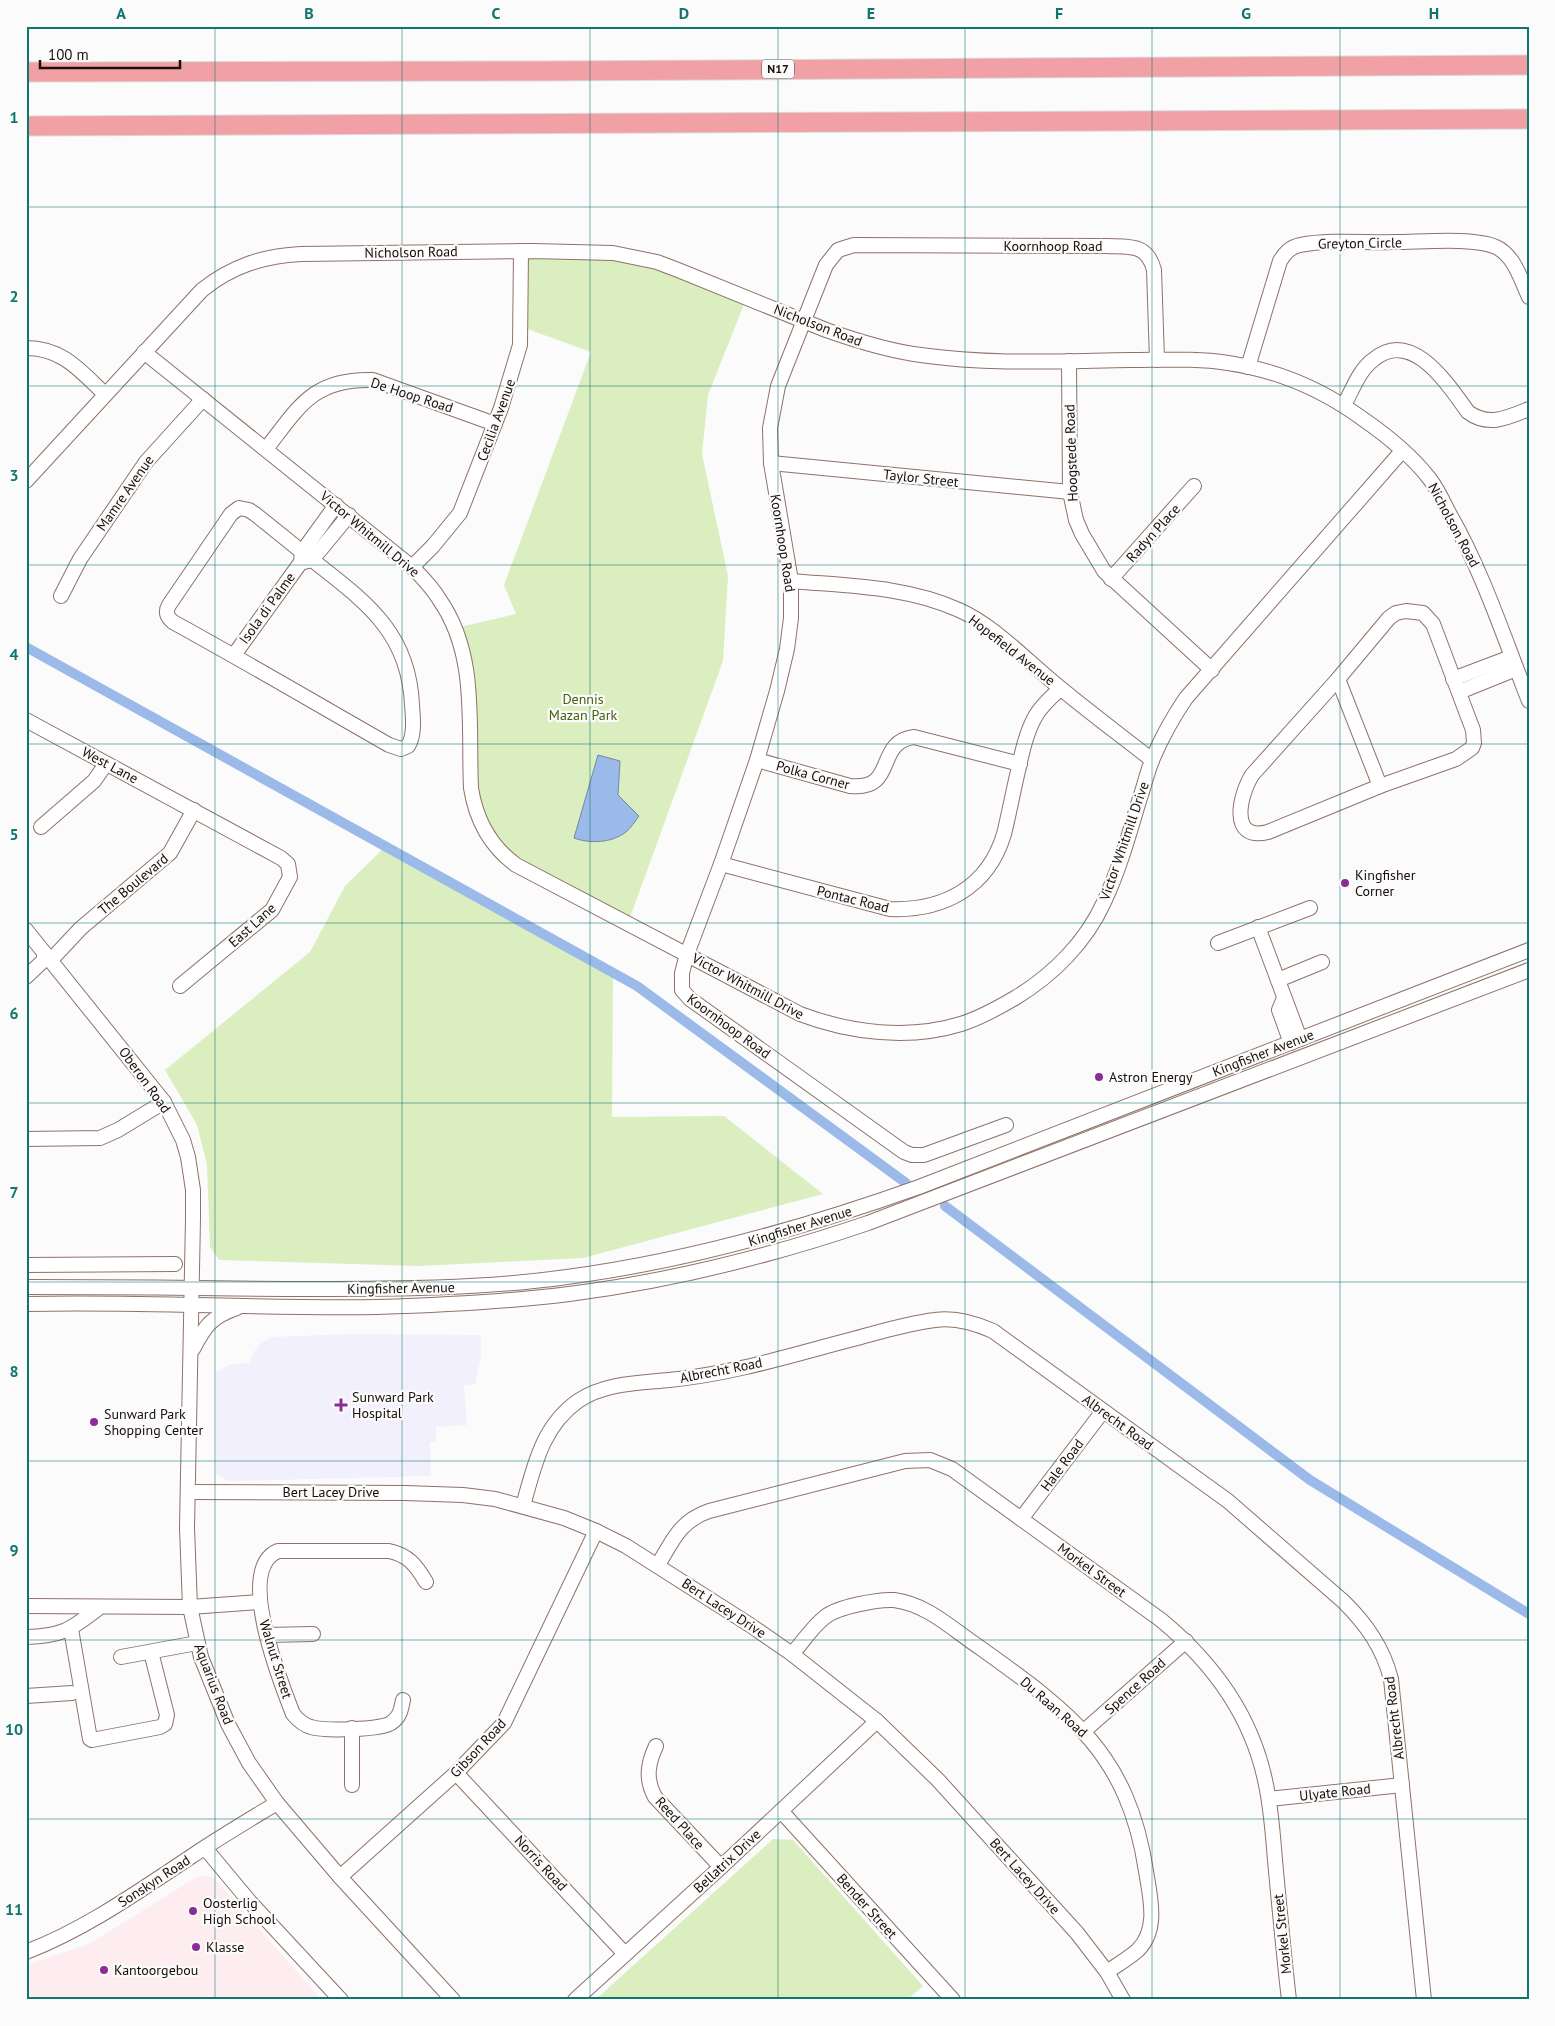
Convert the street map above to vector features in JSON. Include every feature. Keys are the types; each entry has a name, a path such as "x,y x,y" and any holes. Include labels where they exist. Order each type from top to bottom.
{"highway":[{"name":"N17","path":"26,72 1529,65"},
{"path":"26,126 1529,119"}],"street":[{"name":"Greyton Circle","path":"1248,367 1280,261 1291,248 1299,246 1334,242 1461,242 1488,244 1504,252 1514,265 1529,297"},
{"name":"Koornhoop Road","path":"1006,1125 924,1155 912,1155 904,1152 684,994 681,986 687,954 757,760 777,692 787,648 791,618 791,581 771,463 770,428 778,386 826,265 832,256 844,247 854,245 1133,247 1146,253 1151,259 1154,270 1157,360"},
{"name":"Cecilia Avenue","path":"412,567 439,540 460,513 516,365 520,345 520,252"},
{"name":"Nicholson Road","path":"26,481 196,296 234,268 261,258 301,254 593,252 642,259 678,270 851,339 922,356 990,360 1203,360 1273,373 1317,390 1344,405 1377,429 1430,480 1465,540 1529,702"},
{"path":"26,348 42,349 59,355 105,394"},
{"path":"1344,405 1361,375 1373,359 1390,352 1402,351 1421,356 1468,412 1475,417 1491,421 1529,409"},
{"name":"Victor Whitmill Drive","path":"144,352 412,567 440,599 455,629 466,662 471,788 480,822 487,837 506,858 800,1014 817,1021 856,1030 919,1031 960,1024 978,1018 1025,992 1043,979 1068,956 1091,926 1115,877 1152,760 1186,698 1402,451"},
{"name":"Hoogstede Road","path":"1069,361 1070,492 1076,520 1082,534 1093,556 1111,579 1212,670"},
{"name":"De Hoop Road","path":"266,449 294,412 316,391 329,385 355,379 373,380 495,424"},
{"name":"Mamre Avenue","path":"61,596 80,559 146,462 203,399"},
{"name":"Taylor Street","path":"771,463 1070,492"},
{"name":"Radyn Place","path":"1111,579 1194,486"},
{"name":"Isola di Palme","path":"234,655 305,558 336,505"},
{"path":"239,508 244,508 255,514 305,558 361,598 395,641 405,668 412,702 412,737 408,746 400,749 389,744 264,674 234,655 174,622 167,615 168,605 231,514 239,508"},
{"name":"Isola di Palme","path":"305,558 349,515"},
{"name":"Hopefield Avenue","path":"791,581 890,590 917,596 958,610 986,626 1060,689 1152,760"},
{"path":"1423,612 1433,624 1456,685 1474,737 1472,748 1456,759 1380,786 1259,834 1252,833 1242,823 1240,816 1243,791 1252,774 1338,679 1389,618 1396,613 1423,612"},
{"path":"1456,685 1514,663"},
{"path":"1338,679 1380,786"},
{"name":"Pontac Road","path":"721,864 890,909 913,909 939,904 965,890 977,880 998,850 1026,738 1036,716 1060,689"},
{"name":"West Lane","path":"26,720 194,810"},
{"name":"Polka Corner","path":"757,760 850,786 866,786 873,784 878,779 893,748 901,741 914,737 1020,764"},
{"path":"41,827 94,781 106,764"},
{"name":"The Boulevard","path":"26,977 46,957 170,853 194,810"},
{"name":"East Lane","path":"180,986 272,910 290,877 288,864 281,858 194,810"},
{"path":"1218,943 1310,908"},
{"path":"1258,927 1284,997 1279,1010 1295,1041"},
{"name":"Oberon Road","path":"26,930 164,1102 184,1140 192,1176 194,1218 192,1288"},
{"name":"Kingfisher Avenue","path":"26,1287 392,1289 489,1285 631,1268 688,1256 784,1232 873,1204 1529,950"},
{"path":"1278,980 1322,962"},
{"name":"Kingfisher Avenue","path":"26,1304 376,1307 522,1299 570,1294 665,1278 737,1262 800,1245 868,1223 1529,970"},
{"path":"26,1139 100,1138 118,1130 164,1102"},
{"path":"26,1266 175,1264"},
{"name":"Aquarius Road","path":"192,1288 188,1492 190,1607 201,1658 228,1724 249,1762 277,1803 340,1877 452,2000"},
{"path":"191,1351 209,1322 225,1312 245,1306"},
{"name":"Albrecht Road","path":"523,1506 538,1455 549,1431 566,1410 590,1395 614,1387 717,1374 930,1321 955,1320 980,1325 993,1331 1228,1500 1359,1617 1382,1651 1391,1679 1424,2000"},
{"name":"Hale Road","path":"1021,1519 1103,1411"},
{"name":"Morkel Street","path":"658,1565 682,1526 699,1514 914,1459 930,1460 944,1465 1161,1620 1186,1641 1212,1670 1229,1693 1238,1709 1260,1762 1269,1799 1289,2000"},
{"name":"Bert Lacey Drive","path":"188,1492 452,1494 495,1499 523,1506 564,1518 596,1531 658,1565 792,1654 877,1721 938,1780 1077,1933 1107,1972 1123,2000"},
{"name":"Gibson Road","path":"340,1877 456,1773 499,1730 509,1715 596,1531"},
{"name":"Walnut Street","path":"403,1700 399,1715 389,1725 376,1728 318,1728 307,1726 297,1719 293,1714 277,1672 267,1635 260,1602 262,1568 264,1563 273,1554 285,1551 379,1550 397,1553 411,1560 426,1582"},
{"name":"Du Raan Road","path":"792,1654 824,1617 835,1612 892,1600 914,1604 930,1612 1012,1671 1049,1699 1084,1731 1115,1773 1128,1799 1140,1835 1150,1892 1151,1924 1146,1938 1136,1951 1107,1972"},
{"path":"26,1606 190,1607 260,1602"},
{"path":"26,1637 58,1634 70,1629 100,1607"},
{"path":"70,1629 90,1738 92,1740 160,1727 165,1724 167,1715 152,1652"},
{"path":"267,1635 313,1634"},
{"name":"Spence Road","path":"1084,1731 1186,1641"},
{"path":"121,1657 197,1644"},
{"path":"26,1696 72,1693"},
{"name":"Bellatrix Drive","path":"575,2000 781,1812 877,1721"},
{"path":"352,1728 352,1785"},
{"name":"Reed Place","path":"656,1746 649,1763 648,1774 651,1790 655,1797 721,1867"},
{"name":"Norris Road","path":"456,1773 625,1954"},
{"name":"Ulyate Road","path":"1269,1799 1402,1785"},
{"name":"Sonskyn Road","path":"26,1952 87,1923 118,1905 277,1803"},
{"name":"Bender Street","path":"781,1812 953,2000"},
{"path":"205,1848 250,1902 341,2000"}],"shaded area":[{"name":"Sunward Park Hospital","path":"353,1334 481,1335 481,1357 475,1384 464,1385 467,1425 436,1427 436,1442 430,1442 431,1476 229,1481 216,1474 216,1373 230,1364 251,1363 251,1356 260,1344 271,1337"},
{"name":"Oosterlig High School","path":"200,1875 213,1877 322,2000 26,2000 26,1965 89,1944"}],"green space":[{"name":"Dennis Mazan Park","path":"599,255 645,263 746,299 708,395 702,454 728,576 723,661 627,926 511,866 472,791 460,627 516,614 504,585 591,352 522,327 527,259"},
{"path":"388,844 613,971 612,1117 724,1116 823,1194 583,1258 419,1266 219,1260 210,1247 207,1165 197,1125 165,1070 310,952 345,886"},
{"path":"773,1839 793,1840 923,1986 907,2000 595,2000"}],"water":[{"path":"598,755 620,761 618,795 639,816 628,830 620,836 594,842 574,838"}],"waterway":[{"path":"26,647 637,986 906,1183"},
{"path":"945,1206 1310,1480 1529,1614"}],"place":[{"name":"Kingfisher Corner","path":"1345,883"},
{"name":"Astron Energy","path":"1099,1077"},
{"name":"Sunward Park Hospital","path":"341,1405"},
{"name":"Sunward Park Shopping Center","path":"94,1422"},
{"name":"Oosterlig High School","path":"193,1911"},
{"name":"Klasse","path":"196,1947"},
{"name":"Kantoorgebou","path":"104,1970"}]}
